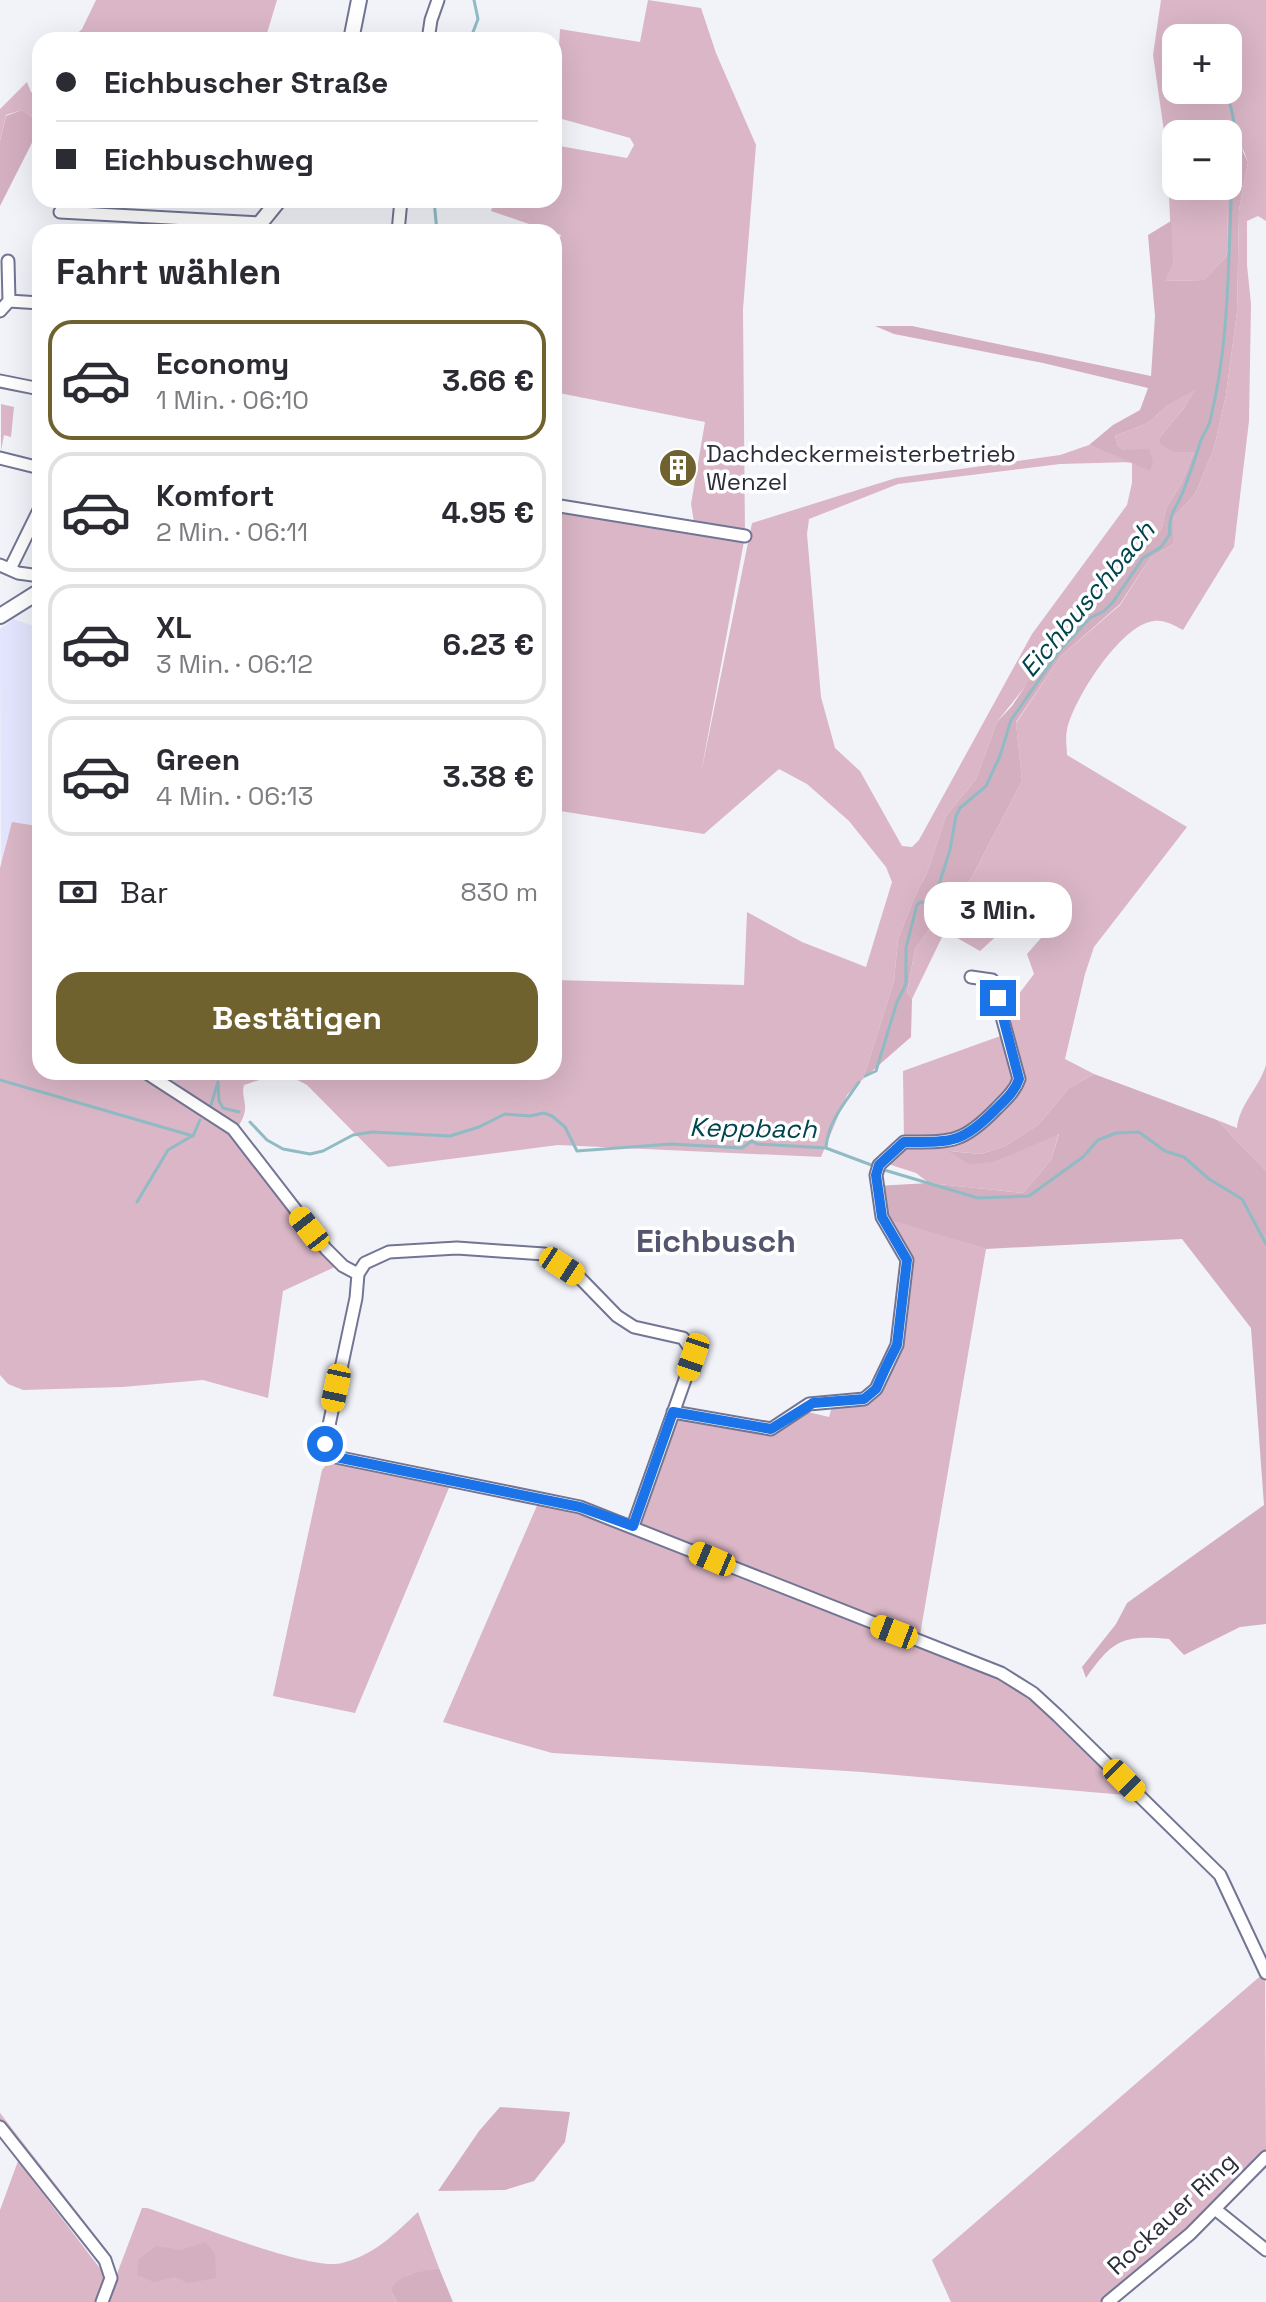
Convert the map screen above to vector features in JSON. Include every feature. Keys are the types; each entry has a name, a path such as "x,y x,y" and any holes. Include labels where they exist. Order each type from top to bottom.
{"street":[{"path":"353,32 359,0"},
{"path":"429,32 438,0"},
{"path":"259,224 272,208"},
{"path":"60,212 207,224"},
{"path":"0,311 9,301 8,261"},
{"path":"9,301 32,302"},
{"path":"0,381 32,387"},
{"path":"0,458 32,466"},
{"path":"562,506 745,536"},
{"path":"32,521 5,567 32,574"},
{"path":"0,616 32,596"},
{"path":"673,1412 771,1429 809,1404 864,1399 876,1389 897,1345 907,1260 882,1217 877,1175 904,1142 948,1142 964,1137 980,1126 1016,1089 1019,1079 992,980 971,977"},
{"path":"157,1080 233,1129 318,1239 343,1266 358,1274"},
{"path":"633,1526 693,1357 683,1338 634,1327 617,1316 580,1278 544,1254 457,1248 389,1252 365,1263 358,1274 356,1298 325,1444 326,1455 580,1507 1001,1673 1033,1693 1220,1875 1266,1973"},
{"path":"0,2127 105,2260 111,2278 102,2302"},
{"name":"Rockauer Ring","path":"1108,2302 1190,2234 1266,2157"},
{"path":"1215,2209 1266,2250"}],"shaded area":[{"path":"96,0 277,0 267,32 79,32"},
{"path":"648,0 701,8 716,53 756,145 743,309 745,536 701,773 752,523 896,478 1060,455 1089,445 1130,462 1060,464 898,484 809,519 807,534 821,697 835,748 860,771 902,846 912,847 919,840 1032,634 1127,505 1132,463 1149,470 1138,451 1124,450 1118,446 1115,436 1148,423 1167,406 1196,389 1159,438 1174,452 1194,452 1181,484 1166,508 1162,528 1101,598 1092,602 997,722 976,779 946,816 927,873 898,939 894,981 863,1079 847,1095 821,1157 558,1145 388,1167 307,1085 297,1080 562,1080 562,980 744,985 747,912 802,942 866,967 892,882 886,867 849,821 807,784 779,769 704,834 562,811 562,507 695,528 691,504 705,422 562,394 562,224 529,224 491,211 492,208 562,208 562,146 627,158 634,145 630,138 562,119 560,29 640,42"},
{"path":"1161,0 1266,0 1266,221 1258,216 1247,221 1251,304 1249,421 1234,547 1183,630 1154,621 1141,625 1114,649 1088,683 1066,733 1067,755 1187,827 1094,947 1065,1059 1094,1074 1069,1088 1038,1125 1005,1146 981,1154 950,1151 995,1162 1059,1133 1051,1160 1023,1193 929,1183 916,1173 882,1162 904,1142 903,1071 1006,1034 1003,1015 1034,974 1027,954 1049,929 1023,912 980,951 945,931 912,999 907,993 915,949 931,927 953,913 1022,781 1016,723 1061,656 1120,605 1150,558 1173,544 1173,518 1195,494 1214,448 1226,395 1237,312 1239,210 1248,162 1242,147 1242,120 1162,120 1153,55"},
{"path":"27,82 32,92 32,117 22,110 6,115 0,141 0,109"},
{"path":"22,110 32,117 32,143 0,206 0,141 6,116"},
{"path":"1242,146 1248,162 1242,194"},
{"path":"1169,200 1227,200 1226,257 1204,280 1164,281 1172,262"},
{"path":"1227,200 1241,200 1237,312 1226,395 1214,448 1195,494 1173,518 1173,544 1150,558 1120,604 1061,656 1016,722 1022,781 953,913 931,927 915,949 907,993 912,999 911,1037 863,1079 894,981 898,939 927,873 946,816 976,779 997,722 1012,706 1059,635 1092,602 1101,598 1162,528 1166,508 1181,484 1194,452 1174,452 1160,444 1159,438 1195,390 1167,406 1148,423 1115,436 1118,446 1124,450 1149,449 1153,462 1150,471 1089,445 1113,425 1140,410 1148,388 1043,363 894,334 875,326 912,326 1151,376 1155,316 1148,235 1171,221 1173,262 1165,281 1204,280 1226,257"},
{"path":"1,404 14,407 11,437 4,435 1,451"},
{"path":"13,619 32,625 32,833 1,868 0,629"},
{"path":"12,822 32,825 32,1080 259,1080 244,1085 244,1113 232,1135 337,1266 283,1291 268,1398 203,1380 122,1387 23,1390 8,1384 0,1375 0,868"},
{"path":"1266,1065 1266,1171 1217,1120 1237,1128 1241,1112"},
{"path":"1094,1074 1217,1120 1266,1171 1266,1624 1240,1627 1184,1655 1169,1639 1129,1640 1104,1655 1086,1678 1082,1667 1116,1624 1127,1603 1264,1505 1251,1328 1182,1239 986,1249 882,1217 876,1186 929,1183 1023,1193 1051,1160 1059,1134 995,1162 969,1164 948,1151 981,1154 1005,1146 1038,1125 1069,1088"},
{"path":"889,1218 986,1249 919,1641 1033,1693 1105,1761 1125,1795 862,1772 552,1753 443,1722 539,1501 627,1527 673,1412 771,1429 809,1404 808,1412 829,1417 834,1400 864,1399 897,1345 907,1260"},
{"path":"329,1461 451,1483 355,1713 273,1696 322,1470"},
{"path":"1265,1972 1266,2154 1215,2209 1108,2302 951,2302 932,2260"},
{"path":"500,2107 570,2112 565,2142 534,2181 505,2190 438,2191 479,2131"},
{"path":"0,2113 109,2253 106,2255 12,2137 0,2121"},
{"path":"18,2161 102,2271 115,2279 142,2208 276,2253 326,2264 342,2263 365,2254 383,2243 418,2212 439,2268 408,2275 391,2291 397,2302 0,2302 0,2210"},
{"path":"206,2242 215,2254 216,2278 188,2283 175,2277 154,2282 137,2275 138,2260 156,2246 181,2250"},
{"path":"439,2268 453,2302 397,2302 391,2291 399,2280"}],"waterway":[{"path":"473,32 478,19 474,0"},
{"name":"Eichbuschbach","path":"865,1076 876,1071 897,1002 906,984 906,948 917,905 921,902 933,903 960,808 986,786 1000,756 1011,720 1060,650 1090,618 1113,602 1143,558 1161,547 1170,534 1172,516 1210,421 1220,367 1235,152 1235,128 1230,104"},
{"path":"435,208 436,224"},
{"name":"Keppbach","path":"0,1080 193,1136 200,1120"},
{"name":"Keppbach","path":"211,1105 218,1082 219,1101 223,1108 239,1112"},
{"name":"Eichbuschbach","path":"826,1147 834,1120 859,1082"},
{"name":"Keppbach","path":"250,1122 267,1140 283,1149 310,1154 323,1151 353,1135 372,1132 450,1136 479,1127 505,1114 530,1116 544,1113 565,1127 577,1151 671,1144 742,1148 752,1141 757,1144 826,1148 874,1166"},
{"name":"Keppbach","path":"881,1169 978,1198 1029,1196 1083,1157 1098,1140 1116,1133 1139,1132 1165,1151 1184,1157 1209,1179 1242,1199 1266,1244"},
{"path":"137,1202 168,1150 192,1136"}],"place":[{"name":"Dachdeckermeisterbetrieb Wenzel","path":"678,468"}],"district":[{"name":"Eichbusch","path":"716,1241"}],"route":[{"path":"325,1444 326,1455 580,1507 633,1526 673,1412 771,1429 809,1404 864,1399 876,1389 897,1345 906,1282 907,1260 882,1217 876,1186 879,1165 904,1142 948,1142 964,1137 980,1126 1016,1089 1019,1079 998,998"}]}
